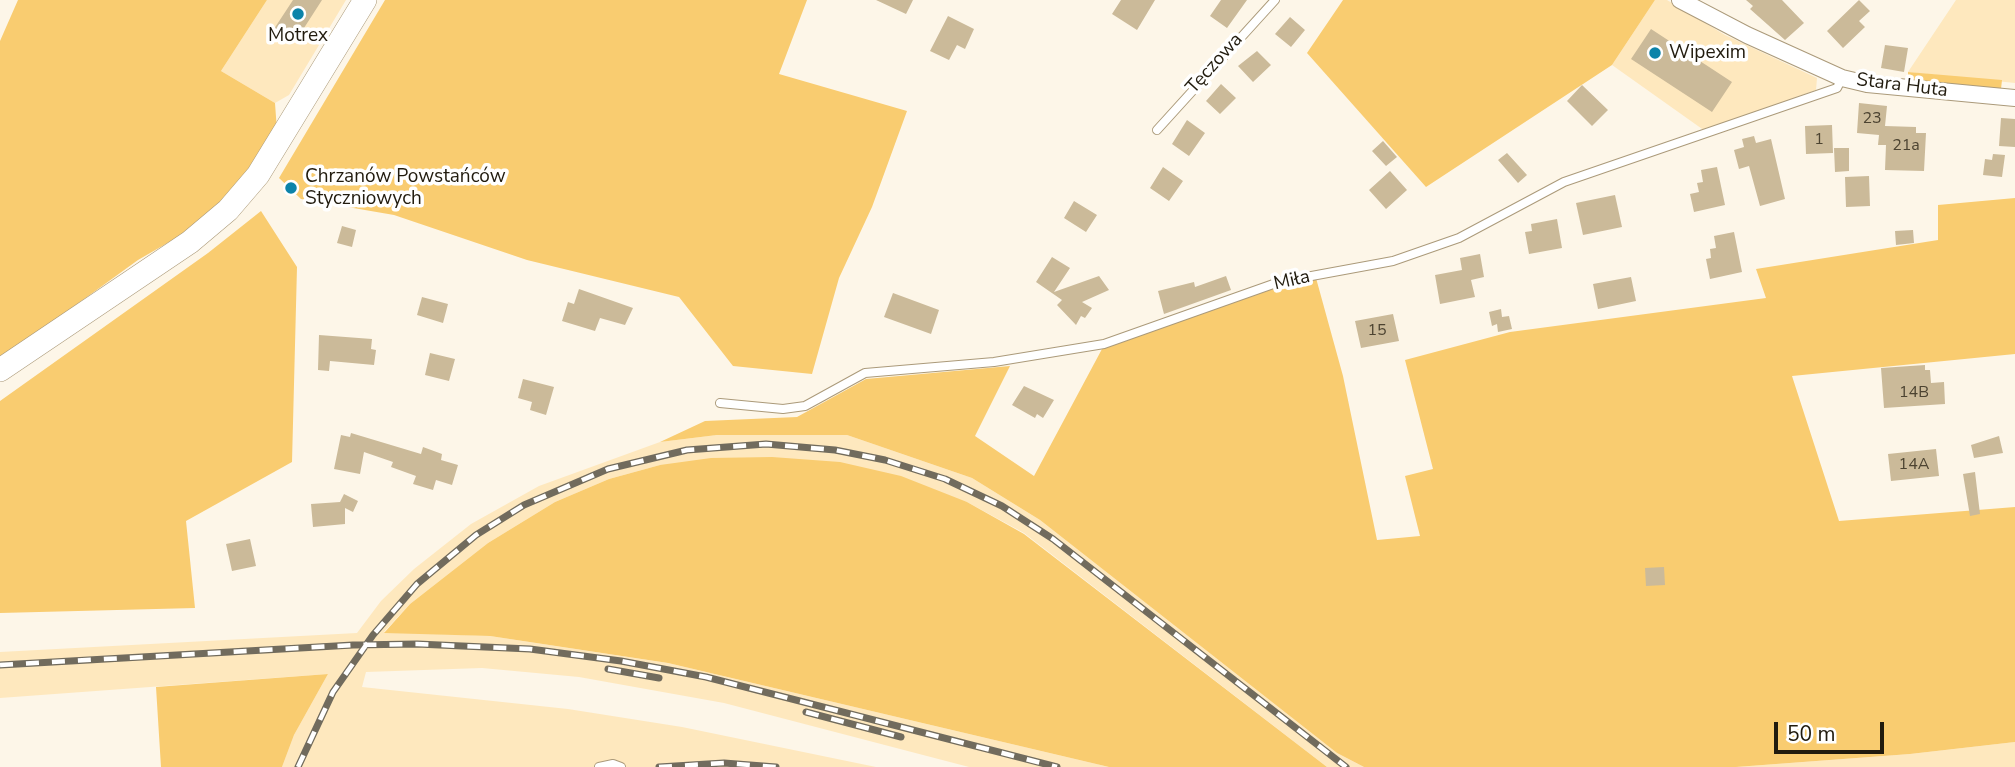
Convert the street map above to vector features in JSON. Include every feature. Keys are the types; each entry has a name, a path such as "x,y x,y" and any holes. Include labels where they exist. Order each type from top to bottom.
{"street":[{"path":"0,370 180,249 228,210 265,163 365,0"},
{"name":"Stara Huta","path":"1680,0 1746,36 1842,78 1867,84 2015,98"}],"lane":[{"name":"Tęczowa","path":"1157,130 1275,0"},
{"name":"Miła","path":"720,402 783,409 804,406 864,373 994,362 1104,344 1279,282 1393,261 1459,238 1564,182 1837,88 1842,78"},
{"path":"599,767 613,764 621,767"}],"shaded area":[{"path":"18,0 267,0 221,71 275,103 277,131 270,147 222,202 183,234 138,260 0,360 0,41"},
{"path":"267,0 346,0 289,95 275,103 221,71"},
{"path":"385,0 807,0 779,74 907,111 872,207 839,278 812,374 733,366 679,297 527,260 394,215 301,199 279,178"},
{"path":"1343,0 1655,0 1612,65 1426,187 1307,53"},
{"path":"1655,0 1667,0 1725,35 1817,78 1816,90 1705,131 1612,65"},
{"path":"1956,0 2015,0 2015,83 1908,72"},
{"path":"1908,72 2002,80 2001,89 1908,81"},
{"path":"2015,198 2015,354 1792,376 1839,521 2015,507 2015,742 1910,754 1736,767 1364,767 1337,753 1040,520 972,478 847,435 717,435 660,442 705,421 797,417 866,379 1010,366 975,436 1034,476 1102,349 1281,286 1316,278 1343,376 1377,540 1420,536 1405,476 1433,469 1405,360 1510,332 1766,298 1756,269 1938,240 1938,205"},
{"path":"261,211 297,267 292,462 186,521 195,608 0,613 0,401 208,253"},
{"path":"717,435 847,435 972,478 1040,520 1337,753 1364,767 1327,767 1024,533 967,502 660,465 609,479 555,502 488,543 410,604 384,632 490,636 668,663 1109,767 969,767 724,703 579,677 482,668 366,672 362,687 568,709 682,727 876,767 282,767 294,735 328,674 0,698 0,652 357,633 381,601 414,569 471,524 539,486 660,442"},
{"path":"772,457 840,462 901,476 967,502 1024,534 1327,767 1109,767 668,663 490,636 384,633 410,604 488,543 555,502 609,479 660,465 711,458"},
{"path":"328,674 294,735 282,767 161,767 156,687"},
{"path":"2015,742 2015,767 1736,767 1910,754"}],"building":[{"name":"Motrex","path":"293,0 322,0 295,42 274,29"},
{"path":"876,0 913,0 906,14"},
{"path":"1121,0 1155,0 1137,30 1112,14"},
{"path":"1221,0 1247,0 1227,28 1210,16"},
{"path":"1746,0 1782,0 1804,23 1785,40 1750,9 1753,6"},
{"path":"1859,0 1870,11 1859,21 1865,27 1843,48 1827,31"},
{"path":"948,16 974,29 965,49 957,45 949,60 930,51"},
{"path":"1290,17 1305,30 1291,47 1275,34"},
{"path":"1651,29 1732,82 1712,112 1631,59"},
{"path":"1885,45 1908,48 1904,72 1881,68"},
{"path":"1257,51 1271,65 1253,82 1238,66"},
{"path":"1221,84 1236,98 1220,114 1206,101"},
{"path":"1582,85 1608,110 1592,126 1567,101"},
{"path":"1859,103 1887,106 1885,126 1916,127 1916,133 1926,133 1924,171 1885,170 1886,145 1878,145 1879,135 1857,133"},
{"path":"2001,118 2015,119 2015,147 1999,146"},
{"path":"1187,120 1205,133 1189,156 1172,144"},
{"path":"1832,125 1833,153 1806,154 1805,126"},
{"path":"1754,136 1756,143 1771,139 1785,199 1760,206 1749,166 1739,169 1734,150 1744,147 1742,139"},
{"path":"1383,141 1397,157 1386,166 1372,151"},
{"path":"1834,148 1849,148 1849,171 1835,172"},
{"path":"1507,153 1527,175 1518,183 1498,160"},
{"path":"1993,154 2005,155 2002,177 1983,175 1985,159 1992,160"},
{"path":"1163,167 1183,181 1169,201 1150,188"},
{"path":"1717,167 1725,205 1694,212 1690,194 1699,192 1697,183 1703,182 1701,170"},
{"path":"1390,171 1407,190 1386,209 1369,190"},
{"path":"1869,176 1870,206 1846,207 1845,177"},
{"path":"1615,195 1622,227 1583,235 1576,203"},
{"path":"1074,201 1097,215 1086,232 1064,218"},
{"path":"1557,219 1562,248 1529,254 1525,232 1532,231 1531,224"},
{"path":"342,226 356,230 352,247 337,243"},
{"path":"1913,230 1914,243 1896,245 1895,231"},
{"path":"1734,232 1742,272 1710,279 1706,259 1711,258 1710,249 1716,248 1714,236"},
{"path":"1480,254 1484,277 1471,280 1475,297 1440,304 1435,275 1462,270 1460,258"},
{"path":"1052,257 1070,268 1054,292 1099,276 1109,290 1082,302 1092,308 1085,318 1081,316 1076,325 1057,305 1062,300 1036,282"},
{"path":"1226,276 1231,290 1164,314 1158,291 1194,282 1195,287"},
{"path":"1631,277 1636,301 1598,309 1593,284"},
{"path":"579,289 633,308 625,325 600,318 595,331 562,321 568,302 574,304"},
{"path":"893,293 939,310 931,334 884,317"},
{"path":"422,297 448,304 443,323 417,315"},
{"path":"1501,309 1502,317 1509,316 1512,329 1498,332 1497,324 1492,326 1489,312"},
{"path":"1393,314 1399,341 1361,348 1355,321"},
{"path":"319,335 372,339 371,349 376,350 374,365 330,361 329,371 318,370"},
{"path":"430,353 455,359 449,381 425,375"},
{"path":"1925,365 1925,370 1930,370 1931,383 1944,382 1945,404 1884,408 1881,368"},
{"path":"523,379 554,387 546,415 530,410 532,402 518,398"},
{"path":"1024,386 1054,400 1043,418 1037,414 1035,418 1012,405"},
{"path":"351,433 421,454 423,447 442,454 441,460 458,465 452,485 436,480 433,490 413,484 416,476 391,467 393,462 364,452 360,474 334,469 341,435 350,437"},
{"path":"1999,436 2003,453 1974,458 1971,445"},
{"path":"1936,449 1939,476 1891,481 1888,454"},
{"path":"1975,472 1980,514 1970,516 1963,474"},
{"path":"344,494 358,501 353,512 345,508 345,524 313,527 311,504 340,502"},
{"path":"250,539 256,566 232,571 226,544"},
{"path":"1664,567 1665,585 1646,586 1645,568"}],"railway":[{"path":"298,767 333,692 373,635 417,584 476,535 524,505 608,469 687,450 766,444 835,450 885,460 945,479 1002,506 1053,539 1346,767"},
{"path":"0,665 353,645 417,644 530,649 621,661 706,677 1057,767"},
{"path":"608,669 659,678"},
{"path":"806,712 901,737"},
{"path":"659,767 724,763 776,767"}],"place":[{"name":"Motrex","path":"298,14"},
{"name":"Wipexim","path":"1655,53"},
{"name":"Chrzanów Powstańców Styczniowych","path":"291,188"}]}
